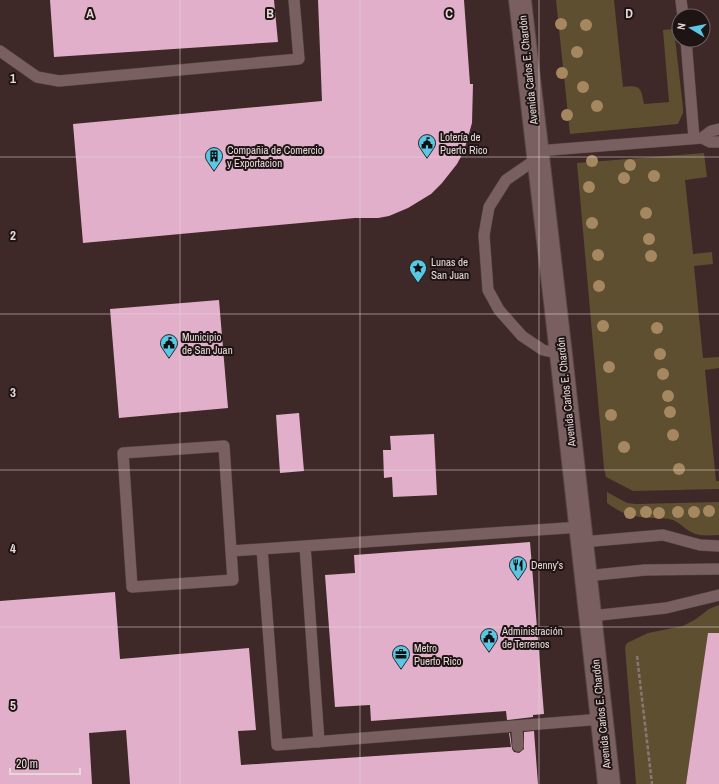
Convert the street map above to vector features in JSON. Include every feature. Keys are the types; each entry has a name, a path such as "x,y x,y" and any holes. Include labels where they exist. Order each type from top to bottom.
{"street":[{"name":"Avenida Carlos E. Chardón","path":"520,0 537,154 562,354 609,784"}],"lane":[{"path":"0,51 37,77 59,81 300,59 294,0"},
{"path":"687,48 698,138"},
{"path":"562,354 543,350 522,336 500,310 488,290 484,235 489,207 506,180 537,154 698,138 711,131 719,129"},
{"path":"698,138 710,142 719,142"},
{"path":"224,446 231,551 233,580 132,587 123,453 224,446"},
{"path":"231,551 305,546 581,534 622,537 663,535 700,545 719,546"},
{"path":"305,546 319,742"},
{"path":"262,549 277,745 602,719"},
{"path":"586,576 645,570 719,569"},
{"path":"591,616 666,608 719,595"},
{"path":"517,727 518,746"}],"path":[{"path":"637,656 652,784"}],"shaded area":[{"path":"556,0 614,0 623,87 633,86 639,88 644,104 669,102 663,30 671,29 671,48 676,48 683,108 683,113 678,124 570,134"},
{"path":"704,153 707,177 685,180 693,254 712,252 713,264 694,266 703,358 719,357 719,368 705,370 716,481 719,481 719,489 633,491 606,477 604,468 577,163"},
{"path":"607,492 627,503 636,504 719,502 719,535 694,534 676,521 670,519 633,516 618,510 607,503"},
{"path":"719,605 719,664 704,662 686,784 636,784 625,647 627,643 648,633 683,626 696,619 709,609"}],"building":[{"path":"50,0 274,0 278,42 54,57"},
{"path":"318,0 464,0 470,84 473,84 472,123 464,151 457,164 442,183 431,194 408,208 389,216 378,218 355,218 83,243 73,124 322,101"},
{"name":"Municipio de San Juan","path":"219,300 228,408 119,418 110,309"},
{"path":"299,413 304,471 280,473 276,415"},
{"path":"434,434 437,495 393,497 392,477 384,478 383,450 391,450 390,436"},
{"path":"530,542 544,714 533,715 533,717 507,720 506,711 371,721 370,705 335,707 325,575 355,573 354,555"},
{"path":"115,592 120,659 249,648 256,730 238,731 241,765 511,747 509,733 512,749 514,752 519,753 524,749 524,732 534,731 538,784 130,784 126,730 89,733 92,784 0,784 0,601"},
{"path":"708,633 719,633 719,784 686,784"}],"place":[{"name":"Lotería de Puerto Rico","path":"427,158"},
{"name":"Compañia de Comercio y Exportacion","path":"214,171"},
{"name":"Lunas de San Juan","path":"418,283"},
{"name":"Municipio de San Juan","path":"169,358"},
{"name":"Denny's","path":"518,580"},
{"name":"Administración de Terrenos","path":"489,652"},
{"name":"Metro Puerto Rico","path":"401,669"}]}
